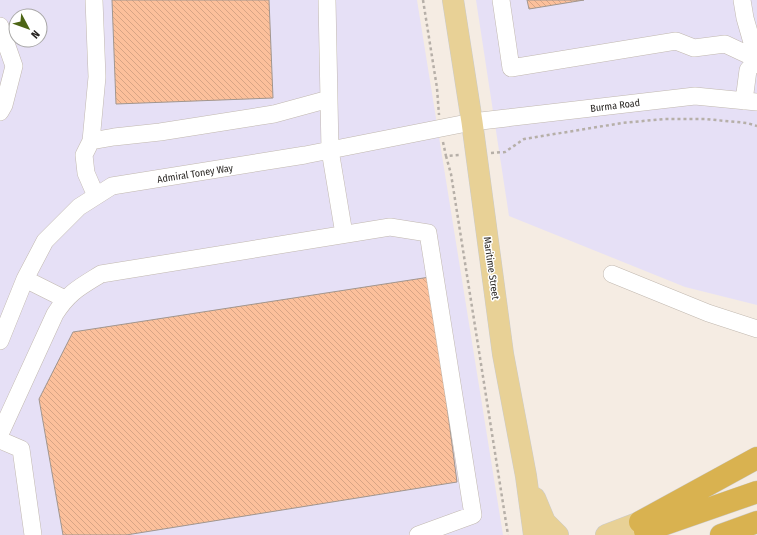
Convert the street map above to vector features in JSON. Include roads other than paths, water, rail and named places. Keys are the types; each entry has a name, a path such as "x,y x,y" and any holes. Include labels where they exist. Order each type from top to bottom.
{"highway":[{"path":"637,529 757,458"},
{"path":"637,529 757,492"},
{"path":"721,535 757,522"}],"main road":[{"name":"Maritime Street","path":"453,0 472,122 503,354 526,476 534,535"},
{"path":"526,476 545,522 558,535"},
{"path":"606,535 637,529"},
{"path":"617,535 637,529"}],"street":[{"path":"94,0 98,77 91,141 84,155 86,173 96,196"},
{"path":"327,0 330,150 344,234"},
{"path":"501,0 511,68 676,41 694,48 725,44 757,59"},
{"path":"742,0 745,18 757,59"},
{"path":"0,26 14,66 4,105 0,112"},
{"path":"751,101 748,70 757,59"},
{"name":"Burma Road","path":"472,122 695,96 751,101"},
{"path":"91,141 274,114 329,98"},
{"name":"Admiral Toney Way","path":"0,341 25,279 45,241 79,207 112,186 330,150 472,122"},
{"path":"0,434 55,314 65,299 78,288 101,274 390,227 428,233 473,514 418,535"},
{"path":"612,274 708,314 757,329"},
{"path":"25,279 65,299"},
{"path":"0,440 21,449 33,535"}]}
